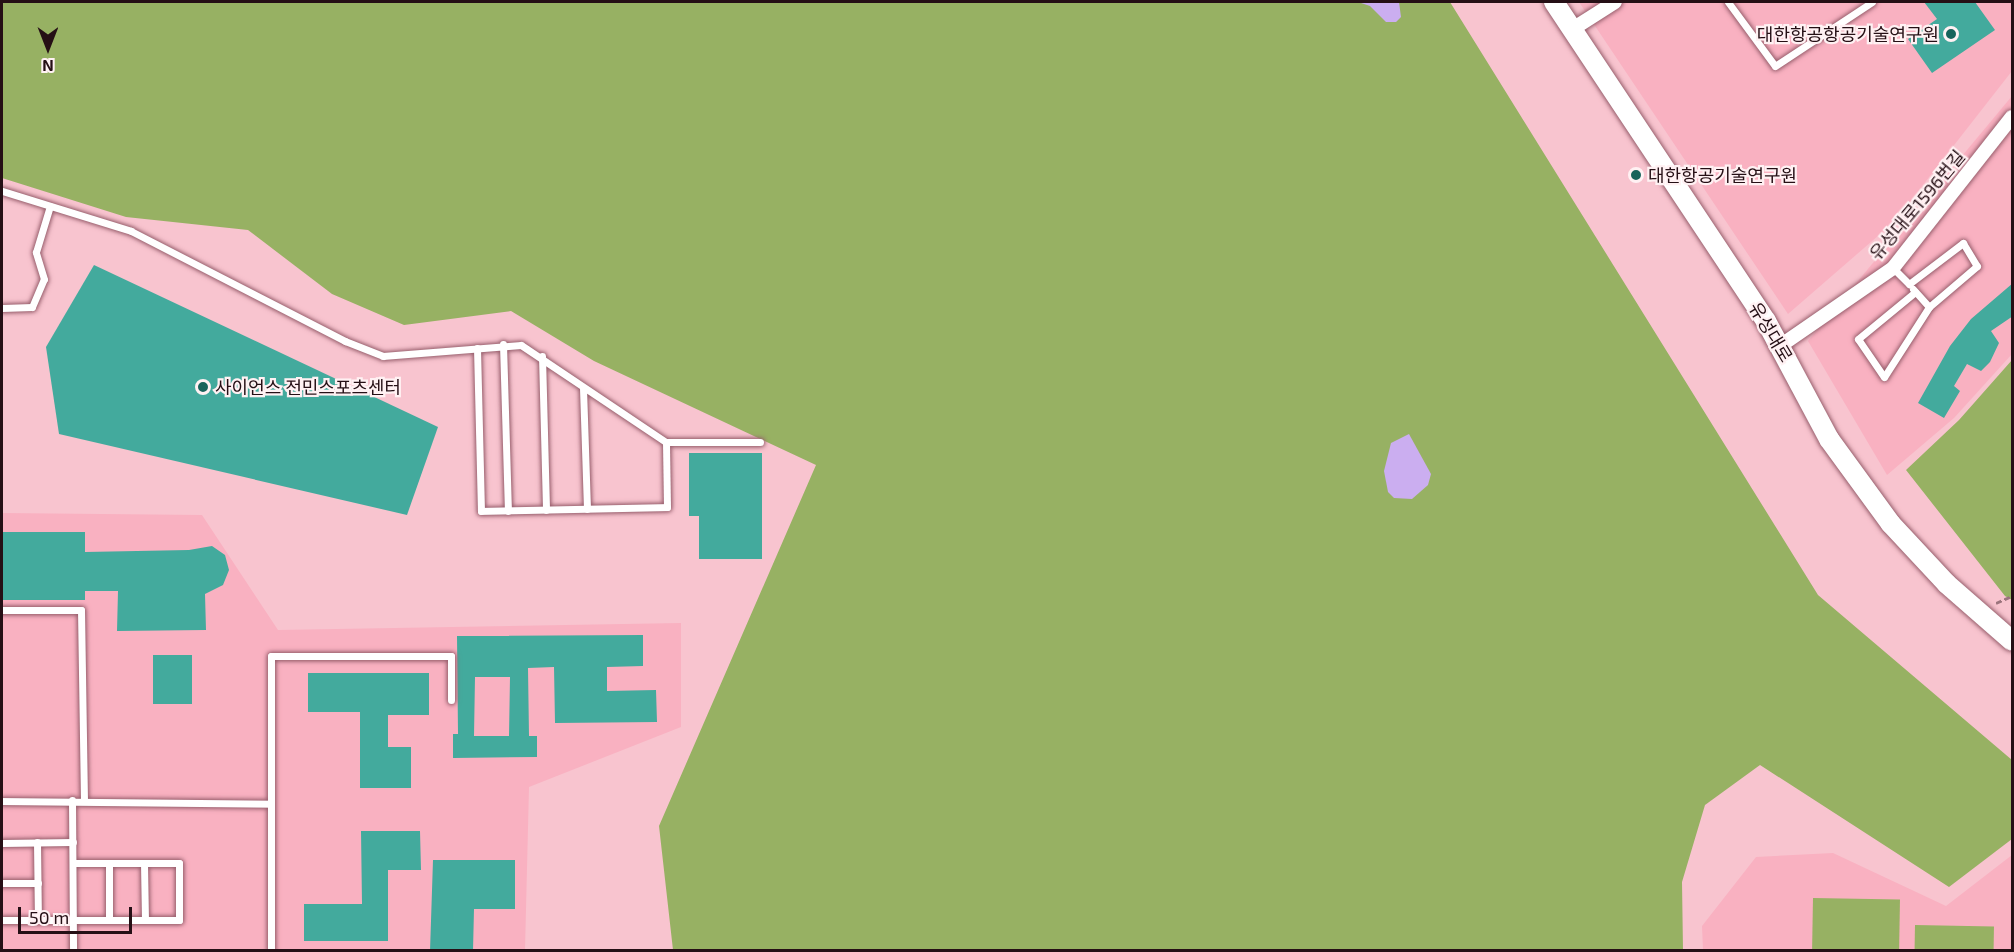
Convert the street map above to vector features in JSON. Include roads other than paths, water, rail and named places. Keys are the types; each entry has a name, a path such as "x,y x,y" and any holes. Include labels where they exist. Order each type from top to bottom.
{"main road":[{"name":"유성대로","path":"1554,2 1780,346 1829,439 1891,524 1947,584 2013,641"}],"street":[{"path":"1571,30 1615,2"},
{"name":"유성대로1596번길","path":"1780,346 1893,268 2013,117"}],"lane":[{"path":"1728,2 1775,66 1872,2"},
{"path":"2,191 131,231 345,341 383,356 429,356 502,345 521,345 542,356 583,388 666,442 760,442"},
{"path":"2,308 32,307 44,279 36,252 50,206"},
{"path":"1909,284 1963,243 1977,266 1929,307 1884,376 1858,339 1915,291"},
{"path":"1893,268 1929,307"},
{"path":"502,345 508,511"},
{"path":"477,348 481,511 667,507 666,442"},
{"path":"542,356 546,510"},
{"path":"583,388 587,509"},
{"path":"2,610 81,610 84,800"},
{"path":"271,951 271,656 451,656 451,700"},
{"path":"72,800 74,951"},
{"path":"2,801 84,800 271,804"},
{"path":"37,842 38,920"},
{"path":"2,843 73,842"},
{"path":"2,920 179,920 179,863 73,863"},
{"path":"109,863 109,920"},
{"path":"144,863 145,920"},
{"path":"2,883 38,883"}],"place":[{"name":"대한항공항공기술연구원","path":"1951,34"},
{"name":"대한항공기술연구원","path":"1636,175"},
{"name":"사이언스 전민스포츠센터","path":"203,387"}]}
